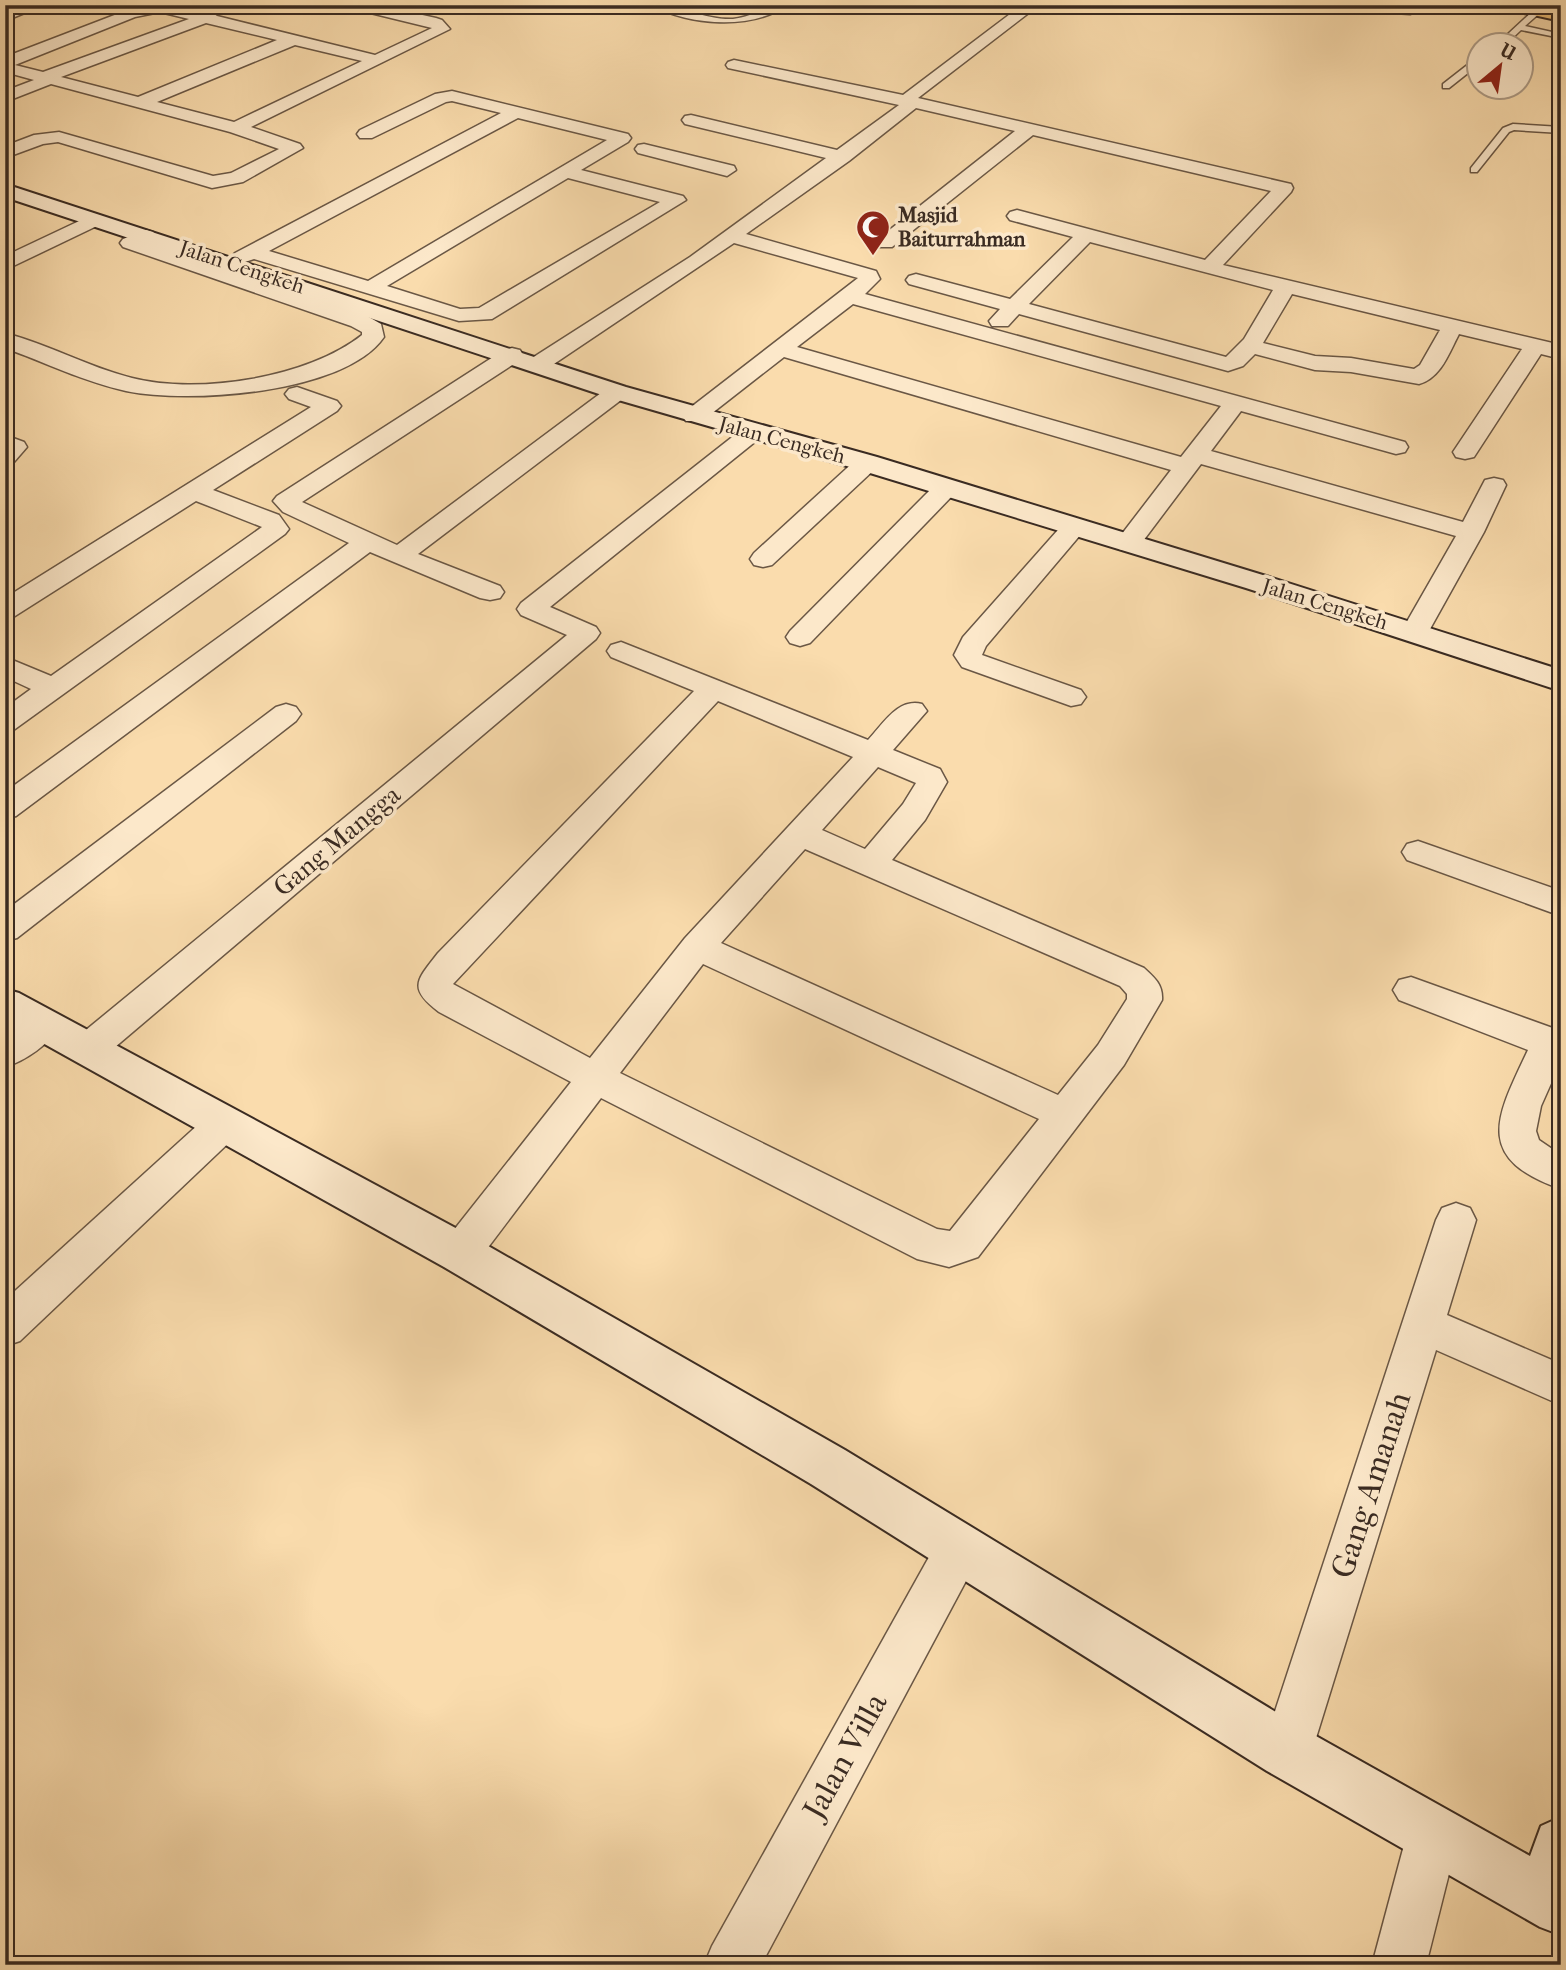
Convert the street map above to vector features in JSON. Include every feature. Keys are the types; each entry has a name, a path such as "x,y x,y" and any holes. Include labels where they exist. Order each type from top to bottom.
{"highway":[{"path":"1511,5 1561,16"}],"street":[{"path":"5,16 37,5"},
{"path":"236,128 442,27 355,5"},
{"path":"537,365 655,289 843,157 904,111 912,93 1032,5"},
{"path":"5,65 149,8 171,8 377,60"},
{"path":"5,89 226,9"},
{"path":"141,102 295,39"},
{"path":"5,65 236,128 294,148 252,171 219,182 187,176 59,137 40,139 5,153"},
{"path":"734,65 908,101 1284,188 1215,260"},
{"path":"5,96 44,77"},
{"path":"366,134 448,96 622,138 370,288"},
{"path":"241,258 516,112"},
{"path":"691,120 843,157"},
{"path":"885,243 1028,130"},
{"path":"644,149 719,174 775,141"},
{"path":"241,258 370,288 458,315 484,314 676,200 566,172"},
{"name":"Jalan Cengkeh","path":"5,190 88,224 138,239 241,258 617,392 867,463 1415,632 1561,681"},
{"path":"1017,216 1087,234 1215,260"},
{"path":"5,264 88,224"},
{"path":"1140,233 1286,286 1561,352"},
{"path":"986,335 1087,234"},
{"path":"694,415 870,279 869,275 730,236"},
{"path":"5,340 127,384 148,389 198,391 259,384 317,368 359,349 373,337 374,332 368,325 359,321 138,239"},
{"path":"916,280 1224,364 1235,363 1250,346 1286,286"},
{"path":"849,296 1396,447"},
{"path":"5,321 198,391"},
{"path":"1250,346 1315,363 1350,365 1419,377 1429,369 1453,326"},
{"path":"1465,452 1535,346"},
{"path":"779,349 1471,533"},
{"path":"490,592 399,556 292,508 286,499 512,355"},
{"path":"399,556 617,392"},
{"path":"5,610 329,406 297,394"},
{"path":"1128,543 1236,402"},
{"name":"Gang Mangga","path":"88,1049 586,632 531,609 752,432"},
{"path":"5,442 15,447 13,452 5,457"},
{"path":"763,559 867,463"},
{"path":"1415,632 1471,533 1494,485"},
{"path":"800,637 946,488"},
{"path":"5,722 276,529 270,520 194,491"},
{"path":"1071,697 972,661 968,655 973,643 1074,527"},
{"path":"5,808 367,542"},
{"path":"621,651 923,773 932,782 914,813 870,865"},
{"path":"5,666 53,688"},
{"path":"714,688 450,962 435,982 435,990 452,1002 594,1077 931,1246 949,1249 964,1244 1111,1055 1144,1000 1143,986 1132,977 801,834"},
{"path":"460,1253 697,947 912,711"},
{"path":"5,929 286,714"},
{"path":"1418,852 1561,904"},
{"path":"697,947 1064,1114"},
{"path":"1412,990 1555,1044 1519,1116 1516,1132 1519,1143 1529,1154 1561,1173"},
{"path":"18,1027 88,1049 460,1253 828,1466 1287,1751 1556,1904 1561,1846"},
{"path":"5,1327 224,1124"},
{"name":"Gang Amanah","path":"1287,1751 1456,1220"},
{"path":"1422,1324 1561,1385"},
{"name":"Jalan Villa","path":"731,1965 959,1548"},
{"path":"1399,1965 1433,1834"}],"lane":[{"path":"654,5 730,22 752,20 784,5"},
{"path":"1381,12 1410,12 1430,5"},
{"path":"1517,32 1538,11"},
{"path":"1522,28 1561,36"},
{"path":"1446,86 1464,72"},
{"path":"1474,170 1506,130 1513,127 1561,130"}],"place":[{"name":"Masjid Baiturrahman","path":"873,257"}]}
